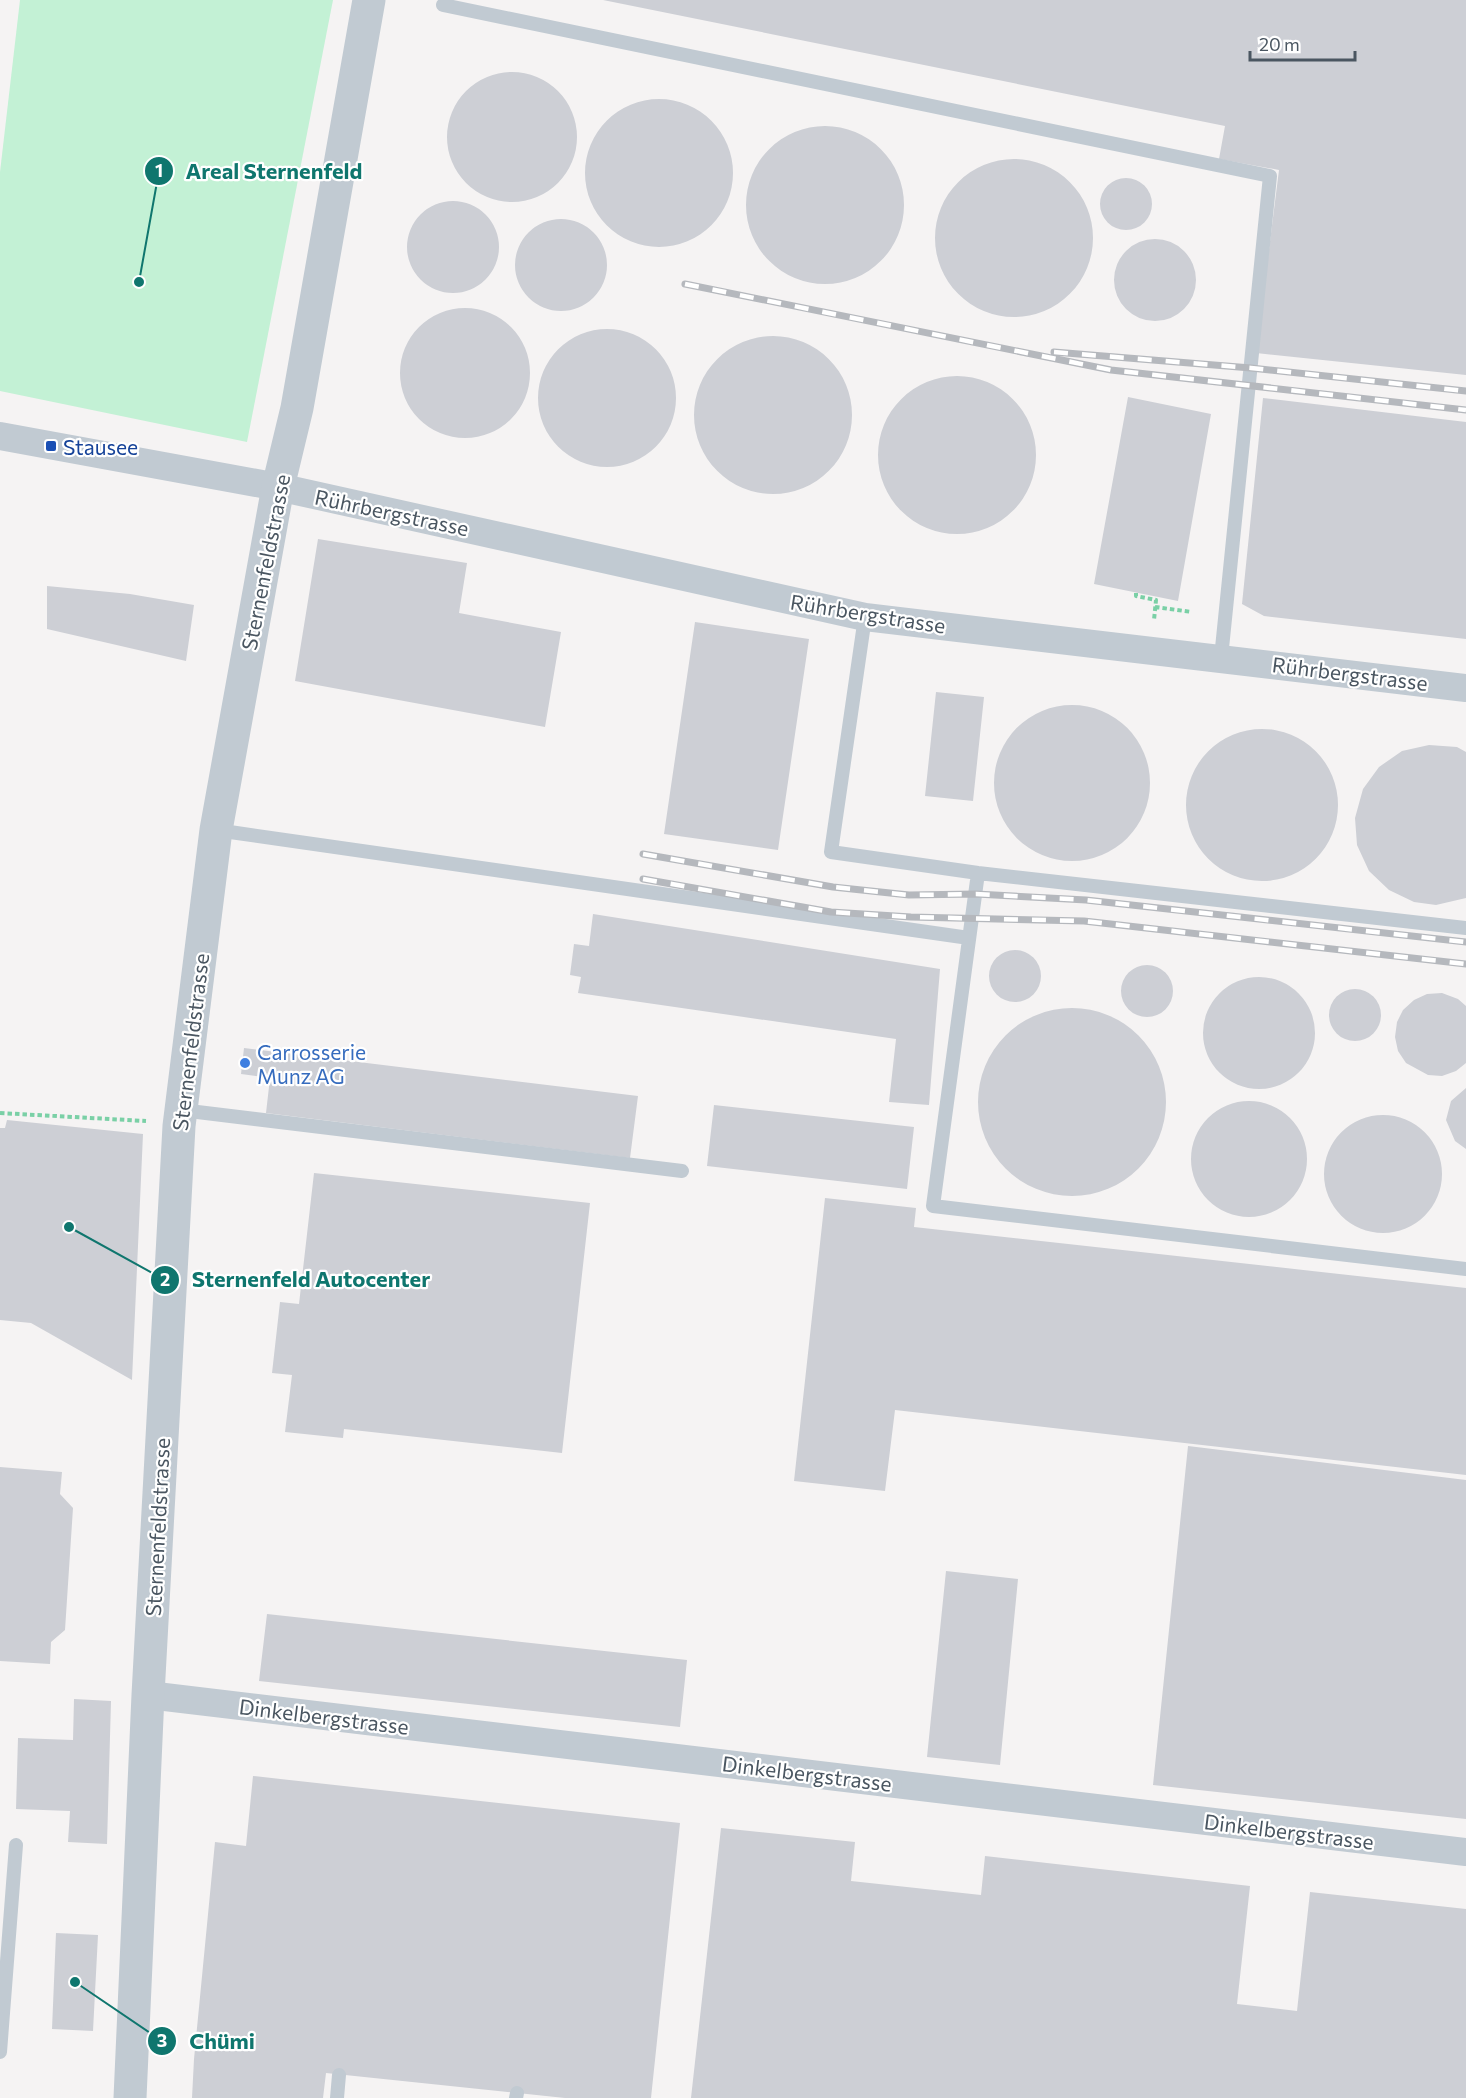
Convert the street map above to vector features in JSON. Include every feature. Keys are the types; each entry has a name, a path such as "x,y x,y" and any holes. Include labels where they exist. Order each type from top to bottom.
{"street":[{"name":"Sternenfeldstrasse","path":"130,2098 148,1695 180,1118 216,830 278,487 297,408 369,0"},
{"name":"Rührbergstrasse","path":"0,436 278,487 865,617 1466,688"},
{"name":"Dinkelbergstrasse","path":"148,1695 1466,1852"}],"lane":[{"path":"443,5 1270,176 1221,658"},
{"path":"865,617 831,852 978,873 1466,928"},
{"path":"216,830 969,938"},
{"path":"978,873 933,1206 1466,1269"},
{"path":"180,1118 682,1171"},
{"path":"0,2052 16,1845"},
{"path":"337,2098 339,2074"}],"path":[{"path":"1136,593 1136,596 1156,600 1153,624"},
{"path":"1155,607 1192,612"},
{"path":"0,1113 132,1119 180,1118"}],"green space":[{"path":"20,0 333,0 247,442 0,391 0,172"}],"building":[{"path":"603,0 1466,0 1466,375 1256,353 1279,170 1219,159 1225,126"},
{"path":"512,72 537,77 558,91 572,112 577,137 572,162 558,183 537,197 512,202 487,197 466,183 452,162 447,137 452,112 466,91 487,77"},
{"path":"659,99 687,104 712,120 728,145 733,173 728,201 712,226 687,242 659,247 631,242 606,226 590,201 585,173 590,145 606,120 631,104"},
{"path":"825,126 840,127 855,132 869,139 881,149 891,161 898,175 903,190 903,220 898,235 891,249 881,261 869,271 855,278 840,283 825,284 810,283 795,278 781,271 769,261 759,249 752,235 747,220 746,205 747,190 752,175 759,161 769,149 781,139 795,132 810,127"},
{"path":"1014,159 1029,160 1044,165 1058,172 1070,182 1080,194 1087,208 1092,223 1092,253 1087,268 1080,282 1070,294 1058,304 1044,311 1029,316 1014,317 999,316 984,311 970,304 958,294 948,282 941,268 936,253 935,238 936,223 941,208 948,194 958,182 970,172 984,165 999,160"},
{"path":"1126,178 1136,180 1144,186 1150,194 1152,204 1150,214 1144,222 1136,228 1126,230 1116,228 1108,222 1102,214 1100,204 1102,194 1108,186 1116,180"},
{"path":"453,201 471,204 486,214 496,229 499,247 496,265 486,280 471,290 453,293 435,290 420,280 410,265 407,247 410,229 420,214 435,204"},
{"path":"561,219 579,222 594,232 604,247 607,265 604,283 594,298 579,308 561,311 543,308 528,298 518,283 515,265 518,247 528,232 543,222"},
{"path":"1155,239 1171,242 1184,251 1193,264 1196,280 1193,296 1184,309 1171,318 1155,321 1139,318 1126,309 1117,296 1114,280 1117,264 1126,251 1139,242"},
{"path":"465,308 490,313 511,327 525,348 530,373 525,398 511,419 490,433 465,438 440,433 419,419 405,398 400,373 405,348 419,327 440,313"},
{"path":"607,329 633,335 645,341 655,350 664,360 670,372 676,398 670,424 664,436 655,446 645,455 633,461 607,467 581,461 569,455 559,446 550,436 544,424 538,398 544,372 550,360 559,350 569,341 581,335"},
{"path":"773,336 803,342 817,349 829,359 839,371 846,385 852,415 846,445 839,459 829,471 817,481 803,488 773,494 743,488 729,481 717,471 707,459 700,445 694,415 700,385 707,371 717,359 729,349 743,342"},
{"path":"957,376 972,377 987,382 1001,389 1013,399 1023,411 1030,425 1035,440 1035,470 1030,485 1023,499 1013,511 1001,521 987,528 972,533 957,534 942,533 927,528 913,521 901,511 891,499 884,485 879,470 878,455 879,440 884,425 891,411 901,399 913,389 927,382 942,377"},
{"path":"1128,397 1211,414 1178,601 1094,584"},
{"path":"1263,398 1466,422 1466,639 1264,616 1242,604"},
{"path":"318,539 467,563 459,613 561,632 545,727 295,681"},
{"path":"47,586 130,594 194,605 186,661 47,629"},
{"path":"695,622 809,639 778,850 664,834"},
{"path":"936,692 984,697 973,801 925,796"},
{"path":"1072,705 1102,711 1127,728 1144,753 1150,783 1144,813 1127,838 1102,855 1072,861 1042,855 1017,838 1000,813 994,783 1000,753 1017,728 1042,711"},
{"path":"1262,729 1291,735 1316,751 1332,776 1338,805 1332,834 1316,859 1291,875 1262,881 1233,875 1208,859 1192,834 1186,805 1192,776 1208,751 1233,735"},
{"path":"1429,745 1457,747 1466,752 1466,898 1436,905 1414,902 1389,890 1369,871 1357,845 1355,818 1363,789 1379,767 1402,751"},
{"path":"593,914 940,969 929,1105 889,1102 896,1039 578,993 581,977 570,975 574,944 589,946"},
{"path":"1010,950 1020,950 1034,957 1041,976 1034,995 1020,1002 1010,1002 1000,998 993,991 989,981 989,971 993,961 1000,954"},
{"path":"1147,965 1157,967 1165,973 1171,981 1173,991 1171,1001 1165,1009 1157,1015 1147,1017 1137,1015 1129,1009 1123,1001 1121,991 1123,981 1129,973 1137,967"},
{"path":"1259,977 1280,982 1298,994 1310,1012 1315,1033 1310,1054 1298,1072 1280,1084 1259,1089 1238,1084 1220,1072 1208,1054 1203,1033 1208,1012 1220,994 1238,982"},
{"path":"1350,989 1360,989 1374,996 1381,1015 1374,1034 1360,1041 1350,1041 1340,1037 1333,1030 1329,1020 1329,1010 1333,1000 1340,993"},
{"path":"1442,993 1458,999 1466,1006 1466,1063 1456,1071 1442,1076 1428,1075 1406,1063 1398,1051 1395,1037 1397,1022 1403,1010 1414,1000 1427,994"},
{"path":"1072,1008 1099,1012 1116,1019 1138,1036 1155,1058 1162,1075 1166,1102 1162,1129 1155,1146 1138,1168 1116,1185 1099,1192 1072,1196 1045,1192 1028,1185 1006,1168 989,1146 982,1129 978,1102 982,1075 989,1058 1006,1036 1028,1019 1045,1012"},
{"path":"244,1048 638,1096 630,1158 266,1113 270,1078 241,1074"},
{"path":"1466,1088 1466,1149 1455,1141 1446,1120 1451,1101"},
{"path":"1249,1101 1271,1105 1290,1118 1303,1137 1307,1159 1303,1181 1290,1200 1271,1213 1249,1217 1227,1213 1208,1200 1195,1181 1191,1159 1195,1137 1208,1118 1227,1105"},
{"path":"714,1105 914,1127 907,1189 707,1166"},
{"path":"1383,1115 1406,1120 1425,1132 1437,1151 1442,1174 1437,1197 1425,1216 1406,1228 1383,1233 1360,1228 1341,1216 1329,1197 1324,1174 1329,1151 1341,1132 1360,1120"},
{"path":"7,1120 143,1134 132,1380 31,1323 0,1320 0,1128 5,1128"},
{"path":"314,1173 590,1203 562,1453 344,1429 343,1438 285,1432 292,1375 272,1373 280,1302 299,1304"},
{"path":"825,1198 916,1208 914,1227 1466,1288 1466,1475 895,1410 885,1491 794,1481"},
{"path":"1188,1446 1466,1480 1466,1819 1153,1785"},
{"path":"0,1467 62,1472 60,1494 73,1508 65,1630 51,1642 50,1664 0,1661"},
{"path":"946,1571 1018,1579 1000,1765 927,1757"},
{"path":"267,1614 687,1660 680,1727 259,1681"},
{"path":"74,1699 111,1701 107,1844 68,1842 70,1811 16,1809 18,1738 73,1740"},
{"path":"253,1776 680,1823 651,2098 565,2098 326,2073 323,2098 192,2098 215,1842 246,1846"},
{"path":"721,1828 855,1842 851,1881 981,1895 985,1856 1250,1886 1237,2004 1297,2011 1310,1892 1466,1909 1466,2098 691,2098"},
{"path":"56,1933 98,1935 93,2031 52,2029"}],"railway":[{"path":"685,284 1111,370 1466,410"},
{"path":"1054,352 1251,368 1466,391"},
{"path":"643,854 833,887 909,895 976,894 1086,900 1466,942"},
{"path":"643,879 831,912 911,917 1084,921 1466,964"}],"place":[{"name":"Areal Sternenfeld","path":"139,282"},
{"name":"Stausee","path":"51,446"},
{"name":"Carrosserie Munz AG","path":"245,1063"},
{"name":"Sternenfeld Autocenter","path":"69,1227"},
{"name":"Chümi","path":"75,1982"}]}
